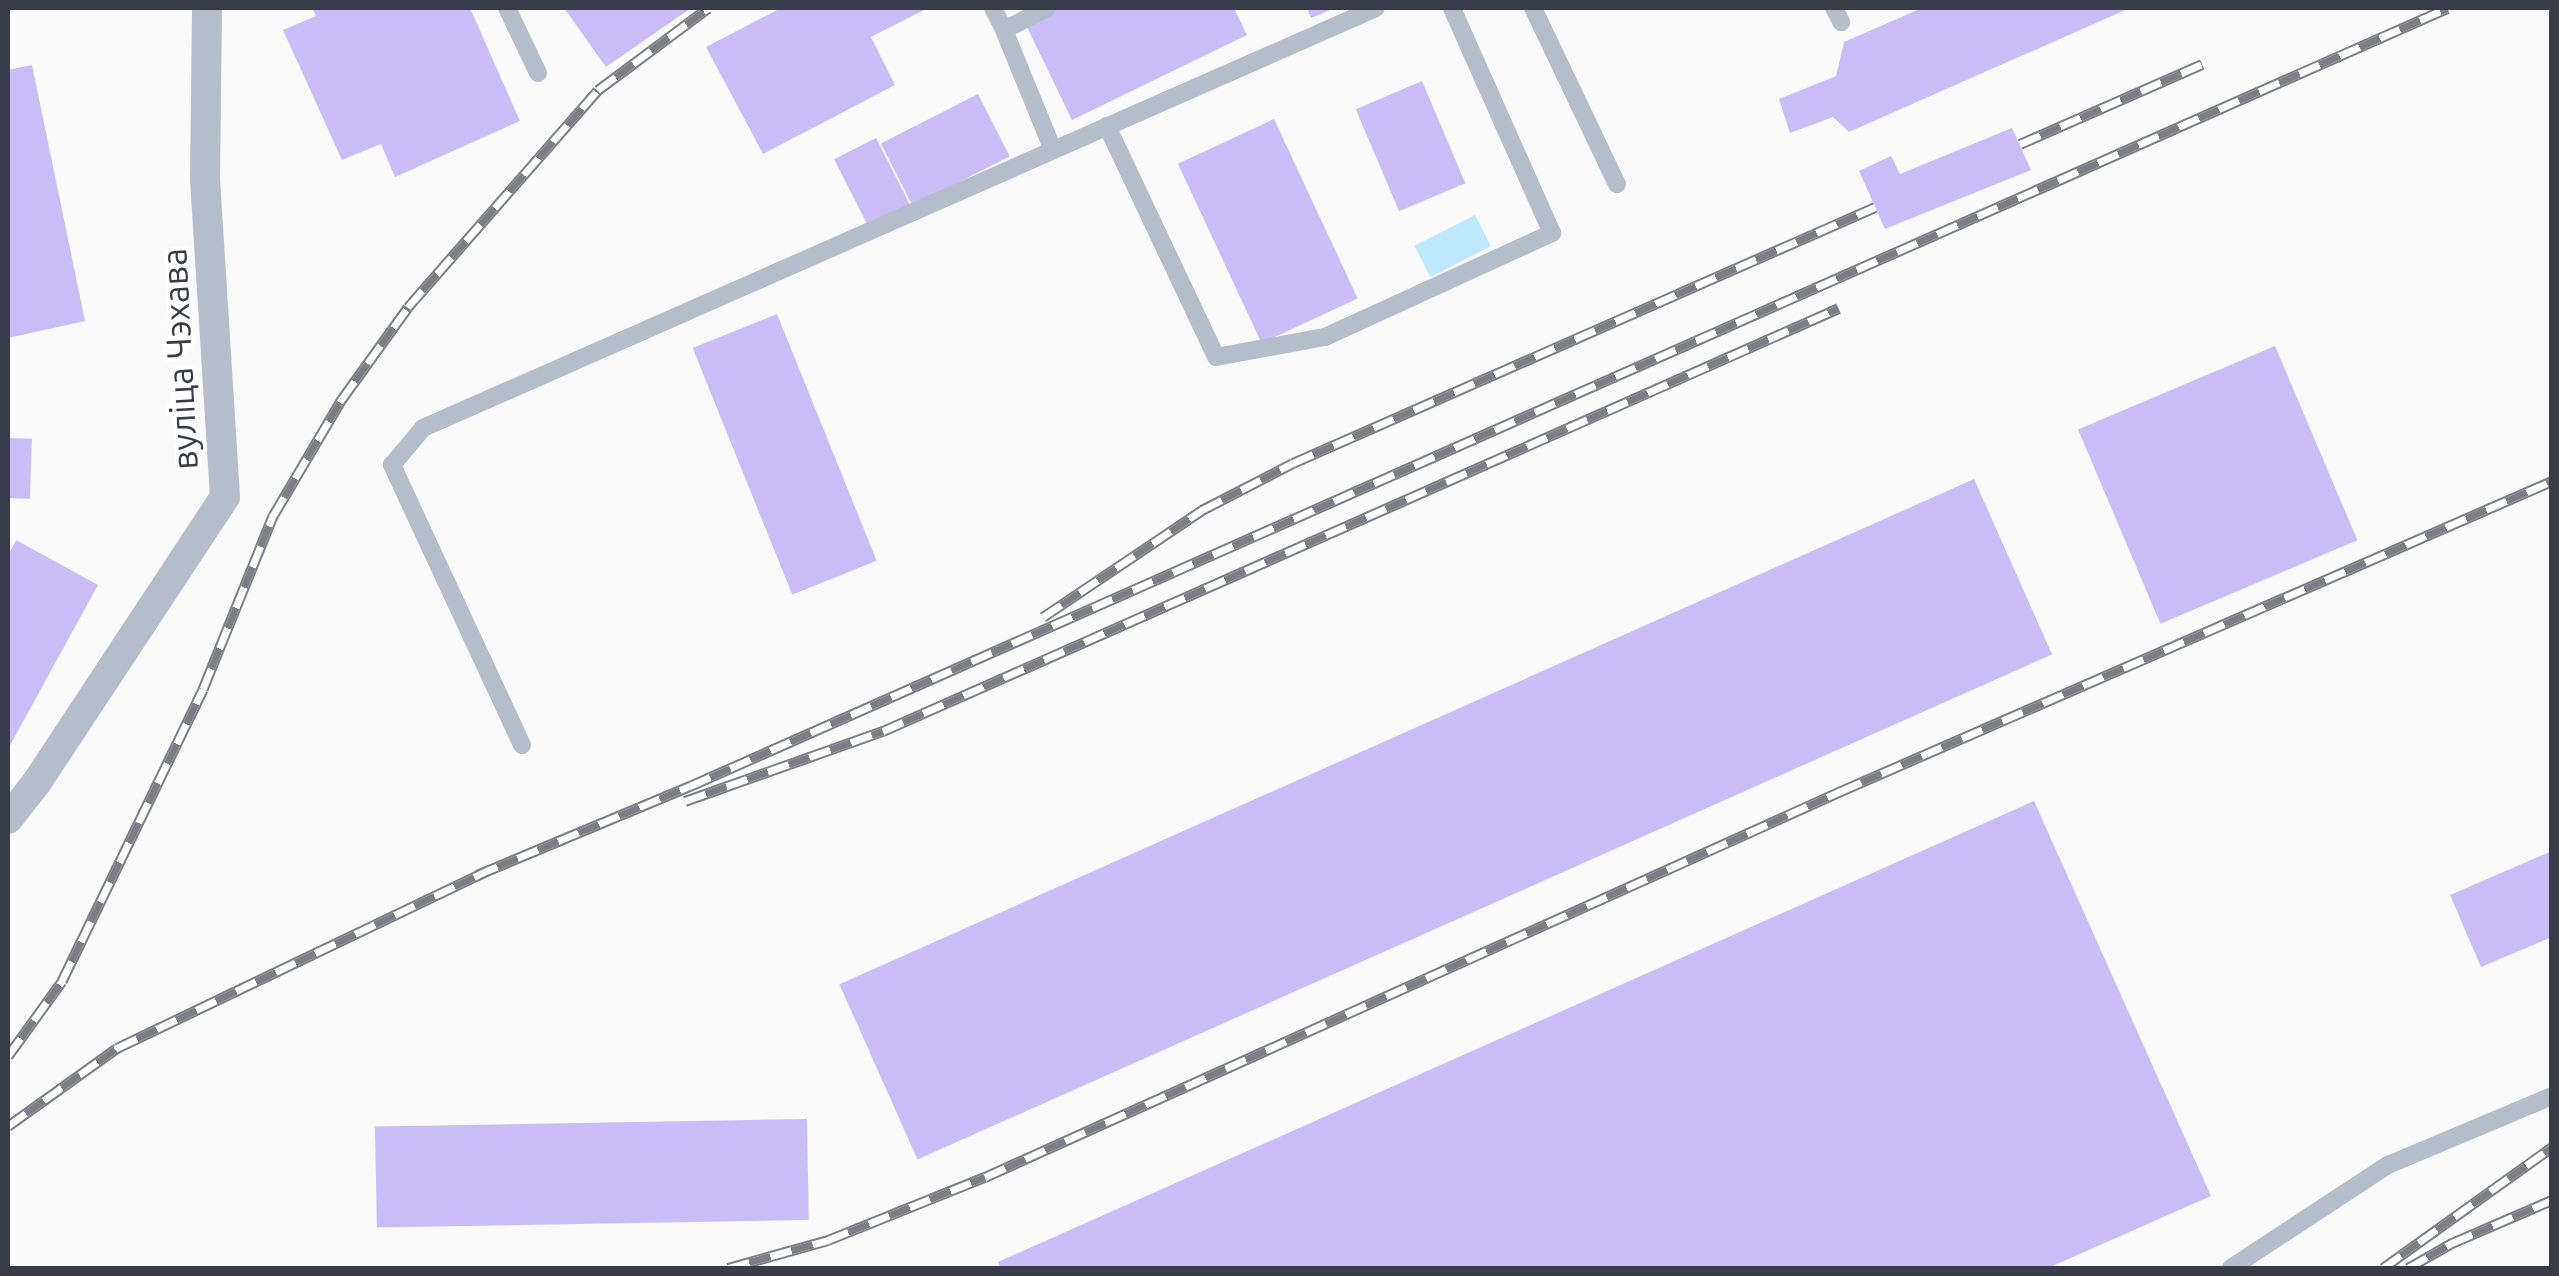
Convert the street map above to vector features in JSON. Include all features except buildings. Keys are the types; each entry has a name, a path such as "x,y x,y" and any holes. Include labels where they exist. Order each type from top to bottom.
{"street":[{"name":"вуліца Чэхава","path":"8,818 37,782 224,496 205,178 207,8"}],"lane":[{"path":"507,8 538,73"},
{"path":"992,8 1053,150"},
{"path":"1004,30 1047,8"},
{"path":"522,745 392,465 423,428 1376,8"},
{"path":"1107,126 1216,357 1325,337 1552,233 1452,8"},
{"path":"1533,8 1616,184"},
{"path":"2231,1268 2388,1166 2552,1096"}],"water":[{"path":"1475,215 1491,246 1430,277 1414,246"}],"railway":[{"path":"8,1056 62,981 203,689 273,516 342,399 408,307 598,90 708,8"},
{"path":"477,875 690,786 2447,8"},
{"path":"2020,144 2202,64"},
{"path":"1043,617 1202,510 1293,463 1875,207"},
{"path":"685,801 883,731 1839,308"},
{"path":"728,1268 828,1240 985,1177 1841,791 2552,481"},
{"path":"8,1126 117,1048 487,871"},
{"path":"2383,1268 2552,1147"},
{"path":"2408,1268 2452,1243 2552,1200"}]}
